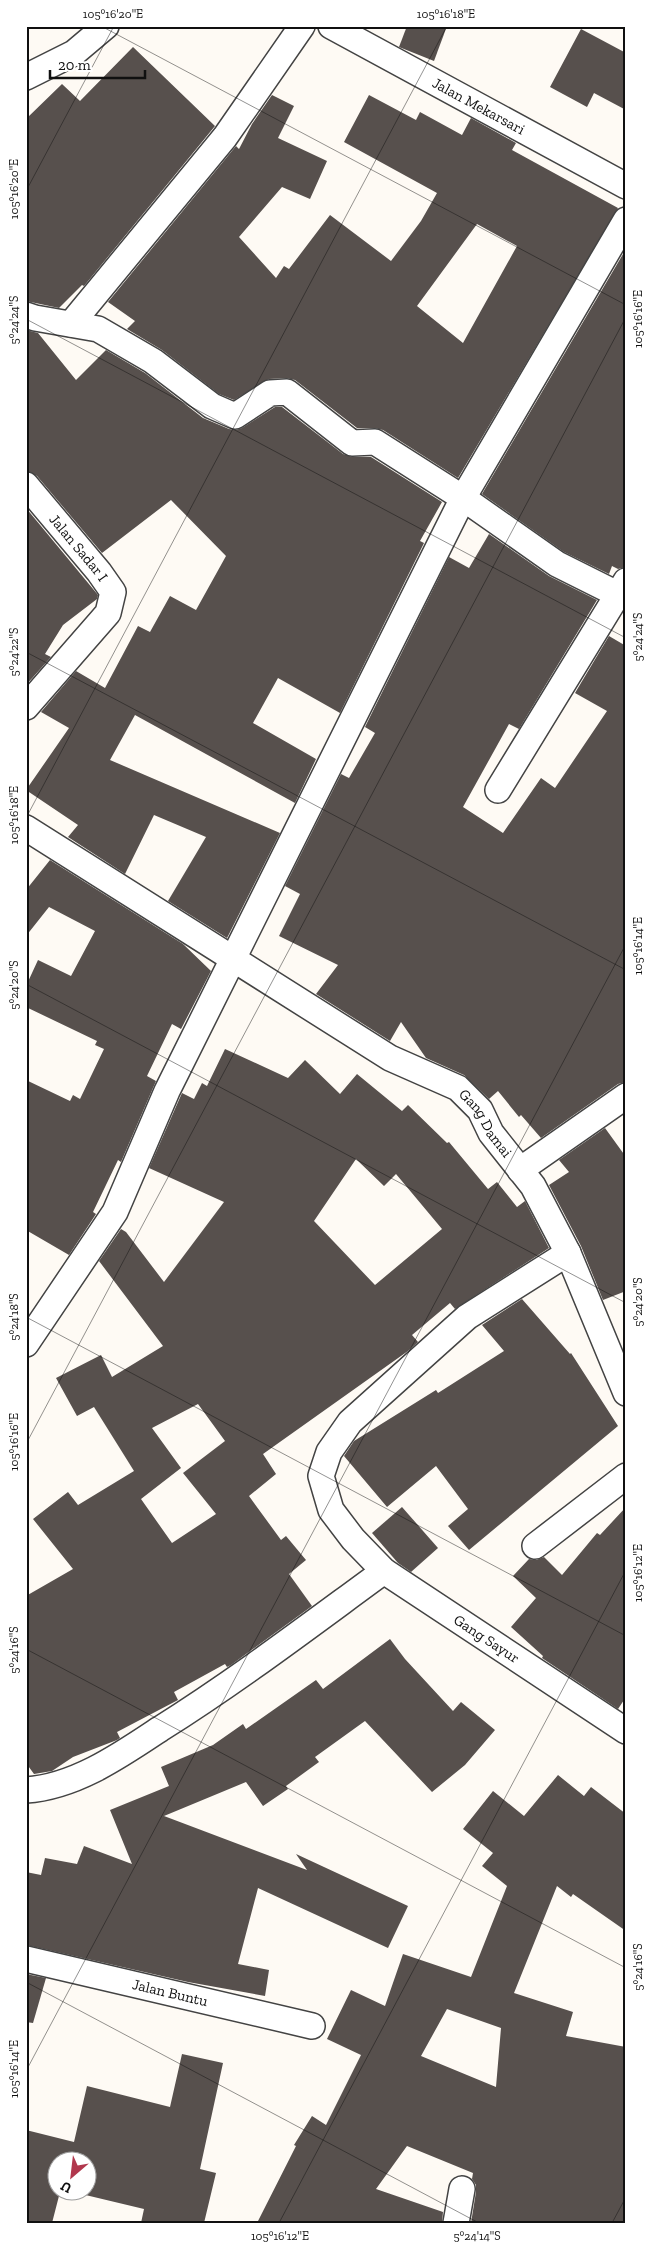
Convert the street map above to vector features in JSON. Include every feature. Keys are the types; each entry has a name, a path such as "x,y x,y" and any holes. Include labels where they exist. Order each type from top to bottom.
{"street":[{"path":"26,77 74,53 106,26"},
{"path":"71,324 225,137 302,26"},
{"name":"Jalan Mekarsari","path":"331,26 626,186"},
{"path":"26,1344 115,1212 167,1091 463,498 626,220"},
{"path":"26,315 98,329 153,360 212,406 235,416 270,393 287,392 352,443 375,442 463,498 556,564 622,588 498,790"},
{"name":"Jalan Sadar I","path":"26,485 99,572 113,592 108,613 26,707"},
{"name":"Gang Damai","path":"26,828 390,1058 458,1088 480,1110 492,1133 532,1186 568,1253 624,1382"},
{"path":"520,1170 626,1096"},
{"name":"Gang Sayur","path":"568,1253 467,1317 350,1422 329,1452 321,1476 332,1510 353,1539 384,1571 626,1731"},
{"path":"535,1546 626,1476"},
{"path":"30,1783 69,1780 138,1744 207,1700 384,1571"},
{"name":"Jalan Buntu","path":"26,1958 312,2026"},
{"path":"456,2223 462,2189"}],"building":[{"path":"407,26 447,26 434,61 399,47"},
{"path":"581,29 626,53 626,110 594,93 587,107 550,87"},
{"path":"133,47 215,126 84,286 82,285 59,308 26,301 26,119 62,84 80,101"},
{"path":"272,95 294,106 278,138 327,161 310,199 282,187 239,237 276,278 284,266 289,269 330,215 391,261 421,221 437,193 344,142 369,95 416,120 420,112 462,135 471,118 516,143 512,150 618,208 458,478 383,430 357,428 295,380 286,378 269,379 234,400 219,394 162,350 127,329 135,321 108,302 236,146 239,149 252,124","holes":["477,224 517,246 463,343 417,306"]},
{"path":"626,249 626,567 618,569 612,566 609,574 564,552 482,494"},
{"path":"26,330 38,333 76,380 106,350 145,373 203,418 229,429 236,430 242,428 275,407 282,407 343,454 353,457 371,457 442,502 420,541 424,543 340,713 278,678 253,723 316,759 295,803 135,715 110,760 280,833 227,938 168,901 206,837 154,815 125,874 68,837 78,825 26,790 69,728 41,712 76,671 105,688 138,626 150,632 170,596 196,610 226,556 171,500 102,553 37,476 26,471"},
{"path":"26,508 98,595 97,599 63,625 45,654 51,657 26,685"},
{"path":"489,534 549,576 597,600 519,729 509,724 463,807 503,833 541,778 555,788 607,711 575,693 609,636 626,646 626,1082 618,1084 541,1138 521,1115 519,1117 498,1091 489,1099 464,1075 426,1058 401,1022 390,1041 316,994 338,965 279,936 300,894 285,886 341,774 349,778 375,733 365,727 449,557 469,568"},
{"path":"50,860 183,944 211,971 181,1029 172,1024 147,1076 156,1081 121,1162 118,1160 93,1212 96,1214 69,1255 26,1230 26,1080 70,1101 73,1095 80,1099 104,1049 95,1045 97,1041 26,1007 26,986 38,960 71,976 95,931 49,907 26,936 26,890"},
{"path":"225,1049 288,1078 305,1060 340,1094 357,1074 402,1111 408,1105 447,1143 449,1142 488,1189 497,1182 517,1207 525,1201 549,1248 455,1309 450,1303 412,1335 418,1342 408,1351 263,1454 276,1474 249,1496 281,1540 286,1536 306,1560 289,1574 312,1606 231,1665 227,1667 225,1664 174,1692 178,1700 117,1732 120,1738 117,1740 73,1757 52,1771 34,1774 26,1763 26,1596 73,1569 33,1519 68,1492 78,1505 134,1471 94,1407 77,1416 56,1378 101,1355 112,1377 163,1346 99,1261 121,1229 126,1232 164,1282 224,1202 149,1168 182,1093 194,1099 202,1083 207,1086","holes":["356,1159 384,1186 396,1174 442,1229 375,1285 314,1221","198,1404 225,1441 183,1473 216,1514 172,1543 141,1499 181,1468 152,1428"]},
{"path":"605,1128 626,1157 626,1291 603,1300 581,1246 549,1185 569,1172 559,1160"},
{"path":"522,1299 571,1353 618,1426 469,1550 448,1526 468,1509 436,1466 387,1507 344,1456 354,1441 436,1390 438,1393 504,1351 482,1325"},
{"path":"402,1507 438,1548 411,1572 398,1563 372,1533"},
{"path":"626,1507 626,1697 618,1709 542,1658 543,1656 511,1627 536,1598 513,1576 529,1559 536,1560 544,1557 562,1575 597,1533 600,1535"},
{"path":"390,1639 405,1659 453,1711 461,1702 495,1730 465,1765 432,1792 365,1721 315,1757 319,1762 286,1786 288,1789 263,1806 246,1782 164,1816 307,1870 296,1854 408,1906 388,1948 258,1888 238,1964 269,1970 265,1996 188,1982 26,1945 26,1872 41,1875 45,1858 77,1864 84,1846 132,1864 110,1810 169,1786 161,1767 213,1745 243,1724 246,1729 316,1680 323,1689"},
{"path":"558,1775 584,1796 591,1787 626,1814 626,1931 573,1894 571,1897 557,1886 514,1993 573,2012 566,2036 626,2047 626,2223 471,2223 476,2192 476,2185 472,2179 473,2173 407,2146 376,2189 443,2212 442,2223 257,2223 296,2146 294,2145 312,2116 326,2125 361,2055 327,2039 351,1990 385,2006 403,1954 471,1977 507,1886 482,1866 493,1853 463,1829 493,1791 524,1816","holes":["447,2009 501,2028 496,2087 421,2056"]},
{"path":"26,1974 46,1978 33,2023 26,2022"},
{"path":"182,2054 223,2063 200,2169 216,2173 204,2223 141,2223 144,2209 98,2198 98,2152 48,2152 48,2202 57,2202 52,2223 26,2223 26,2130 74,2142 87,2086 170,2107"}]}
